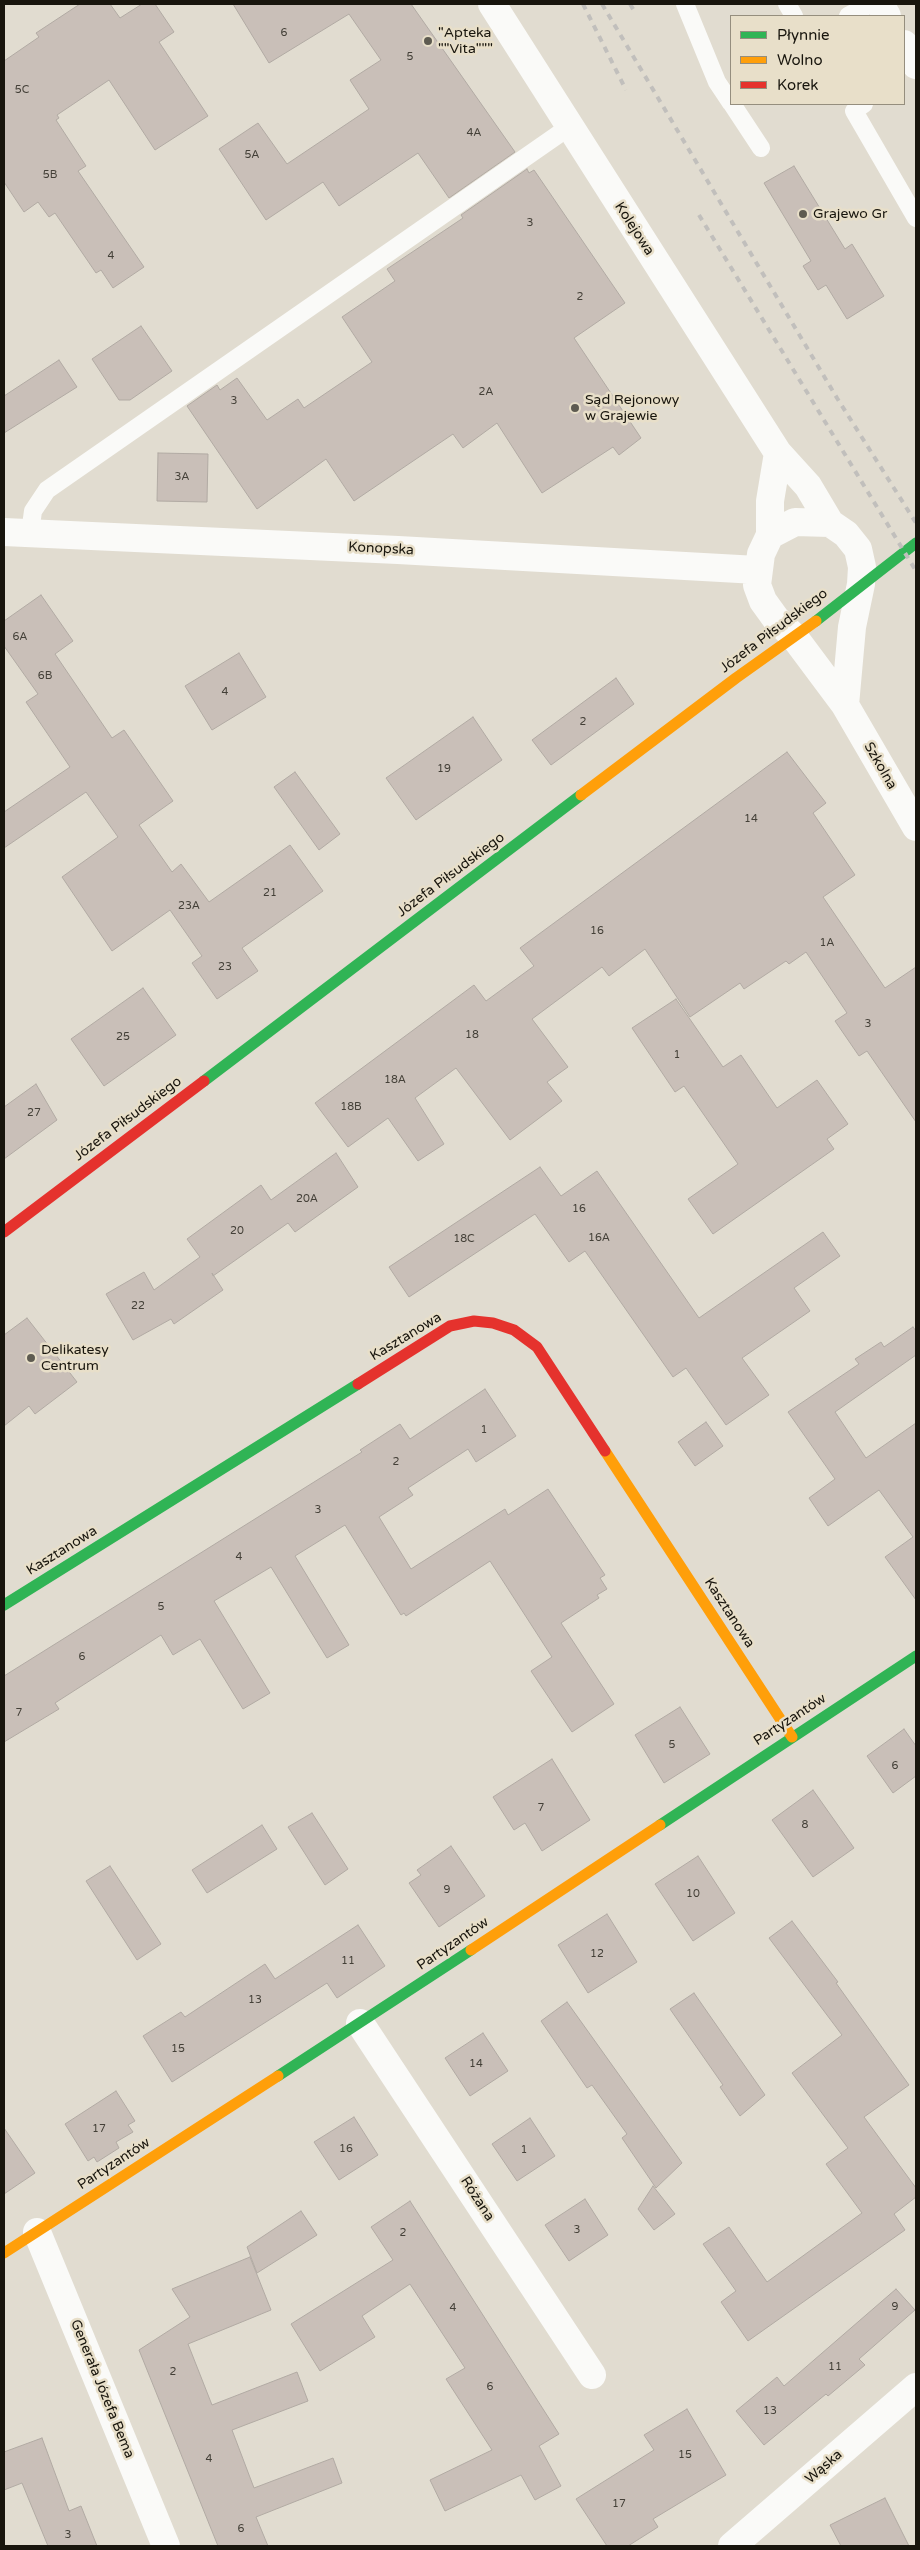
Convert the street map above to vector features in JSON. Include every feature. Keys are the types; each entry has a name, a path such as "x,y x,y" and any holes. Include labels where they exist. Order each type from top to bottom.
{"street":[{"name":"Kolejowa","path":"492,4 778,453 808,486 830,523"},
{"path":"880,4 886,15"},
{"path":"905,46 916,64"},
{"path":"778,453 770,501 770,535 761,554 757,570 757,585 763,601 776,619 795,638"},
{"path":"770,535 795,522 830,523 846,534 858,549 862,568 861,584 852,627 844,705"},
{"name":"Konopska","path":"17,532 398,550 757,570"},
{"name":"Józefa Piłsudskiego","path":"4,1232 736,678 795,638 916,542"},
{"name":"Szkolna","path":"795,638 844,705 916,827"},
{"name":"Kasztanowa","path":"4,1606 450,1326 474,1321 493,1323 514,1330 537,1347 792,1737"},
{"name":"Partyzantów","path":"4,2253 360,2023 916,1656"},
{"name":"Różana","path":"360,2023 592,2375"},
{"name":"Generała Józefa Bema","path":"37,2232 166,2546"},
{"name":"Wąska","path":"732,2546 916,2387"}],"lane":[{"path":"685,4 717,82 730,100"},
{"path":"786,4 793,15"},
{"path":"850,15 870,4"},
{"path":"905,76 916,68"},
{"path":"733,105 761,148"},
{"path":"863,105 854,111 916,218"},
{"path":"17,532 47,490 569,127"}],"building":[{"path":"80,4 110,4 120,18 142,4 155,4 174,32 159,42 208,116 155,150 109,80 57,115 59,118 56,120 86,166 78,171 144,267 113,288 101,270 96,273 55,213 49,217 38,202 24,212 4,182 4,61 39,37 36,33"},
{"path":"233,4 411,4 515,152 449,198 418,153 339,206 323,182 266,220 219,149 258,123 287,164 369,109 350,80 381,60 349,14 269,63"},
{"name":"Grajewo Gr","path":"794,166 845,249 852,244 884,296 847,319 826,285 818,290 803,266 811,261 764,183"},
{"path":"527,169 529,173 534,170 625,303 574,338 641,438 619,455 613,447 542,493 497,423 463,448 453,434 354,501 326,459 257,509 187,406 217,385 220,390 237,378 267,420 298,399 304,408 372,362 342,317 395,281 387,269 463,218 461,215"},
{"path":"141,326 172,371 130,400 119,400 92,359"},
{"path":"59,360 77,387 4,433 4,396"},
{"path":"158,453 208,454 207,502 157,501"},
{"path":"41,595 73,641 55,654 112,738 124,730 173,801 139,825 172,872 181,864 209,902 290,845 323,891 242,948 258,971 217,999 192,963 202,956 170,910 112,951 62,877 118,837 86,792 4,848 4,812 70,767 26,702 38,694 4,646 4,621"},
{"path":"239,653 266,697 212,730 185,686"},
{"path":"616,678 634,704 551,765 532,740"},
{"path":"473,717 502,760 416,820 386,778"},
{"path":"787,752 826,803 813,813 855,875 823,897 885,988 916,967 916,1122 867,1051 859,1056 835,1021 847,1013 806,952 789,964 786,961 744,989 740,983 690,1017 645,949 609,976 602,967 532,1019 568,1067 547,1082 562,1101 510,1140 456,1068 415,1098 444,1144 418,1161 388,1118 348,1147 315,1103 474,985 486,1001 534,966 520,948"},
{"path":"295,772 340,834 319,850 274,787"},
{"path":"143,988 176,1035 104,1086 71,1039"},
{"path":"676,999 723,1067 741,1055 777,1108 817,1080 848,1124 827,1139 834,1149 713,1234 688,1199 738,1164 684,1086 675,1092 632,1028"},
{"path":"36,1084 57,1120 4,1159 4,1107"},
{"path":"336,1153 358,1187 295,1232 288,1223 214,1276 223,1290 174,1324 171,1319 133,1340 106,1294 144,1272 154,1290 200,1257 187,1239 261,1185 271,1200"},
{"path":"540,1167 561,1196 597,1171 699,1318 823,1232 840,1256 794,1288 810,1311 742,1358 769,1395 726,1425 686,1368 673,1377 585,1251 569,1262 535,1214 409,1297 389,1267"},
{"name":"Delikatesy Centrum","path":"27,1318 77,1382 35,1414 29,1406 4,1426 4,1335"},
{"path":"913,1327 916,1331 916,1355 835,1412 866,1458 916,1423 916,1600 885,1557 913,1537 879,1490 828,1526 809,1498 835,1479 788,1412 859,1364 855,1359 881,1342 884,1347"},
{"path":"485,1389 516,1436 476,1462 468,1449 408,1488 413,1495 379,1517 411,1569 505,1509 508,1515 548,1489 605,1575 600,1578 607,1589 597,1595 599,1598 561,1623 614,1704 572,1732 531,1671 552,1657 490,1561 406,1616 404,1613 401,1615 345,1525 295,1556 349,1645 327,1658 271,1567 214,1601 270,1693 243,1709 200,1639 173,1655 161,1635 55,1703 59,1709 4,1742 4,1676 362,1452 360,1450 400,1424 410,1439"},
{"path":"706,1422 723,1446 695,1466 678,1442"},
{"path":"680,1707 710,1754 664,1783 635,1735"},
{"path":"904,1729 916,1746 916,1776 893,1793 867,1756"},
{"path":"552,1759 590,1820 542,1851 525,1823 514,1830 493,1797"},
{"path":"813,1790 854,1848 813,1877 772,1820"},
{"path":"312,1813 348,1869 325,1885 288,1827"},
{"path":"262,1825 277,1849 207,1893 192,1870"},
{"path":"451,1846 485,1896 439,1927 409,1883 421,1875 417,1870"},
{"path":"698,1856 735,1913 693,1941 655,1884"},
{"path":"110,1866 161,1944 137,1960 86,1881"},
{"path":"607,1914 637,1962 588,1993 558,1945"},
{"path":"792,1921 838,1982 836,1983 909,2085 864,2117 916,2188 916,2197 894,2214 905,2230 748,2341 721,2302 736,2291 703,2244 729,2227 767,2282 862,2213 826,2164 848,2148 792,2073 842,2035 769,1938"},
{"path":"358,1925 385,1966 337,1998 327,1983 172,2082 143,2036 181,2012 185,2017 265,1964 275,1979"},
{"path":"694,1993 765,2095 740,2116 720,2087 723,2085 670,2009"},
{"path":"567,2002 682,2163 656,2188 622,2138 627,2134 592,2085 587,2088 541,2021"},
{"path":"483,2033 508,2071 470,2096 445,2058"},
{"path":"116,2091 135,2121 128,2125 133,2132 116,2142 119,2148 97,2162 94,2157 88,2161 65,2124"},
{"path":"354,2117 378,2155 339,2180 314,2142"},
{"path":"530,2118 555,2156 517,2181 492,2144"},
{"path":"4,2128 35,2173 4,2194"},
{"path":"653,2186 675,2214 654,2230 638,2209"},
{"path":"585,2199 608,2235 569,2261 545,2225"},
{"path":"410,2201 559,2434 539,2446 561,2486 535,2500 521,2475 445,2511 430,2480 492,2450 446,2379 465,2368 410,2284 362,2316 375,2337 320,2371 291,2324 393,2260 371,2227"},
{"path":"301,2211 317,2235 257,2273 247,2247"},
{"path":"250,2257 271,2310 188,2344 212,2405 297,2372 308,2401 232,2430 254,2488 333,2458 342,2483 256,2517 268,2546 218,2546 139,2350 190,2317 172,2289"},
{"path":"896,2289 915,2310 859,2359 865,2365 764,2445 736,2411 777,2377 784,2386"},
{"path":"687,2409 726,2475 653,2519 658,2527 628,2546 607,2546 576,2499 654,2450 644,2435"},
{"path":"42,2438 69,2511 81,2506 97,2546 48,2546 22,2483 4,2490 4,2452"},
{"path":"885,2498 909,2546 841,2546 830,2525"}],"railway":[{"path":"583,4 626,90"},
{"path":"602,4 837,398 916,523"},
{"path":"630,4 636,14"},
{"path":"699,215 916,571"}],"traffic: fast":[{"path":"816,621 916,543"},
{"path":"204,1081 581,795"},
{"path":"4,1605 358,1384"},
{"path":"660,1825 916,1656"},
{"path":"278,2076 471,1950"}],"traffic: slow":[{"path":"581,795 736,678 816,621"},
{"path":"605,1451 792,1737"},
{"path":"471,1950 660,1825"},
{"path":"4,2253 278,2076"}],"traffic: jam":[{"path":"4,1232 204,1081"},
{"path":"358,1384 450,1326 474,1321 493,1323 514,1330 537,1347 605,1451"}],"place":[{"name":"\"Apteka \"\"Vita\"\"\"","path":"428,41"},
{"name":"Grajewo Gr","path":"803,214"},
{"name":"Sąd Rejonowy w Grajewie","path":"575,408"},
{"name":"Delikatesy Centrum","path":"31,1358"}]}
